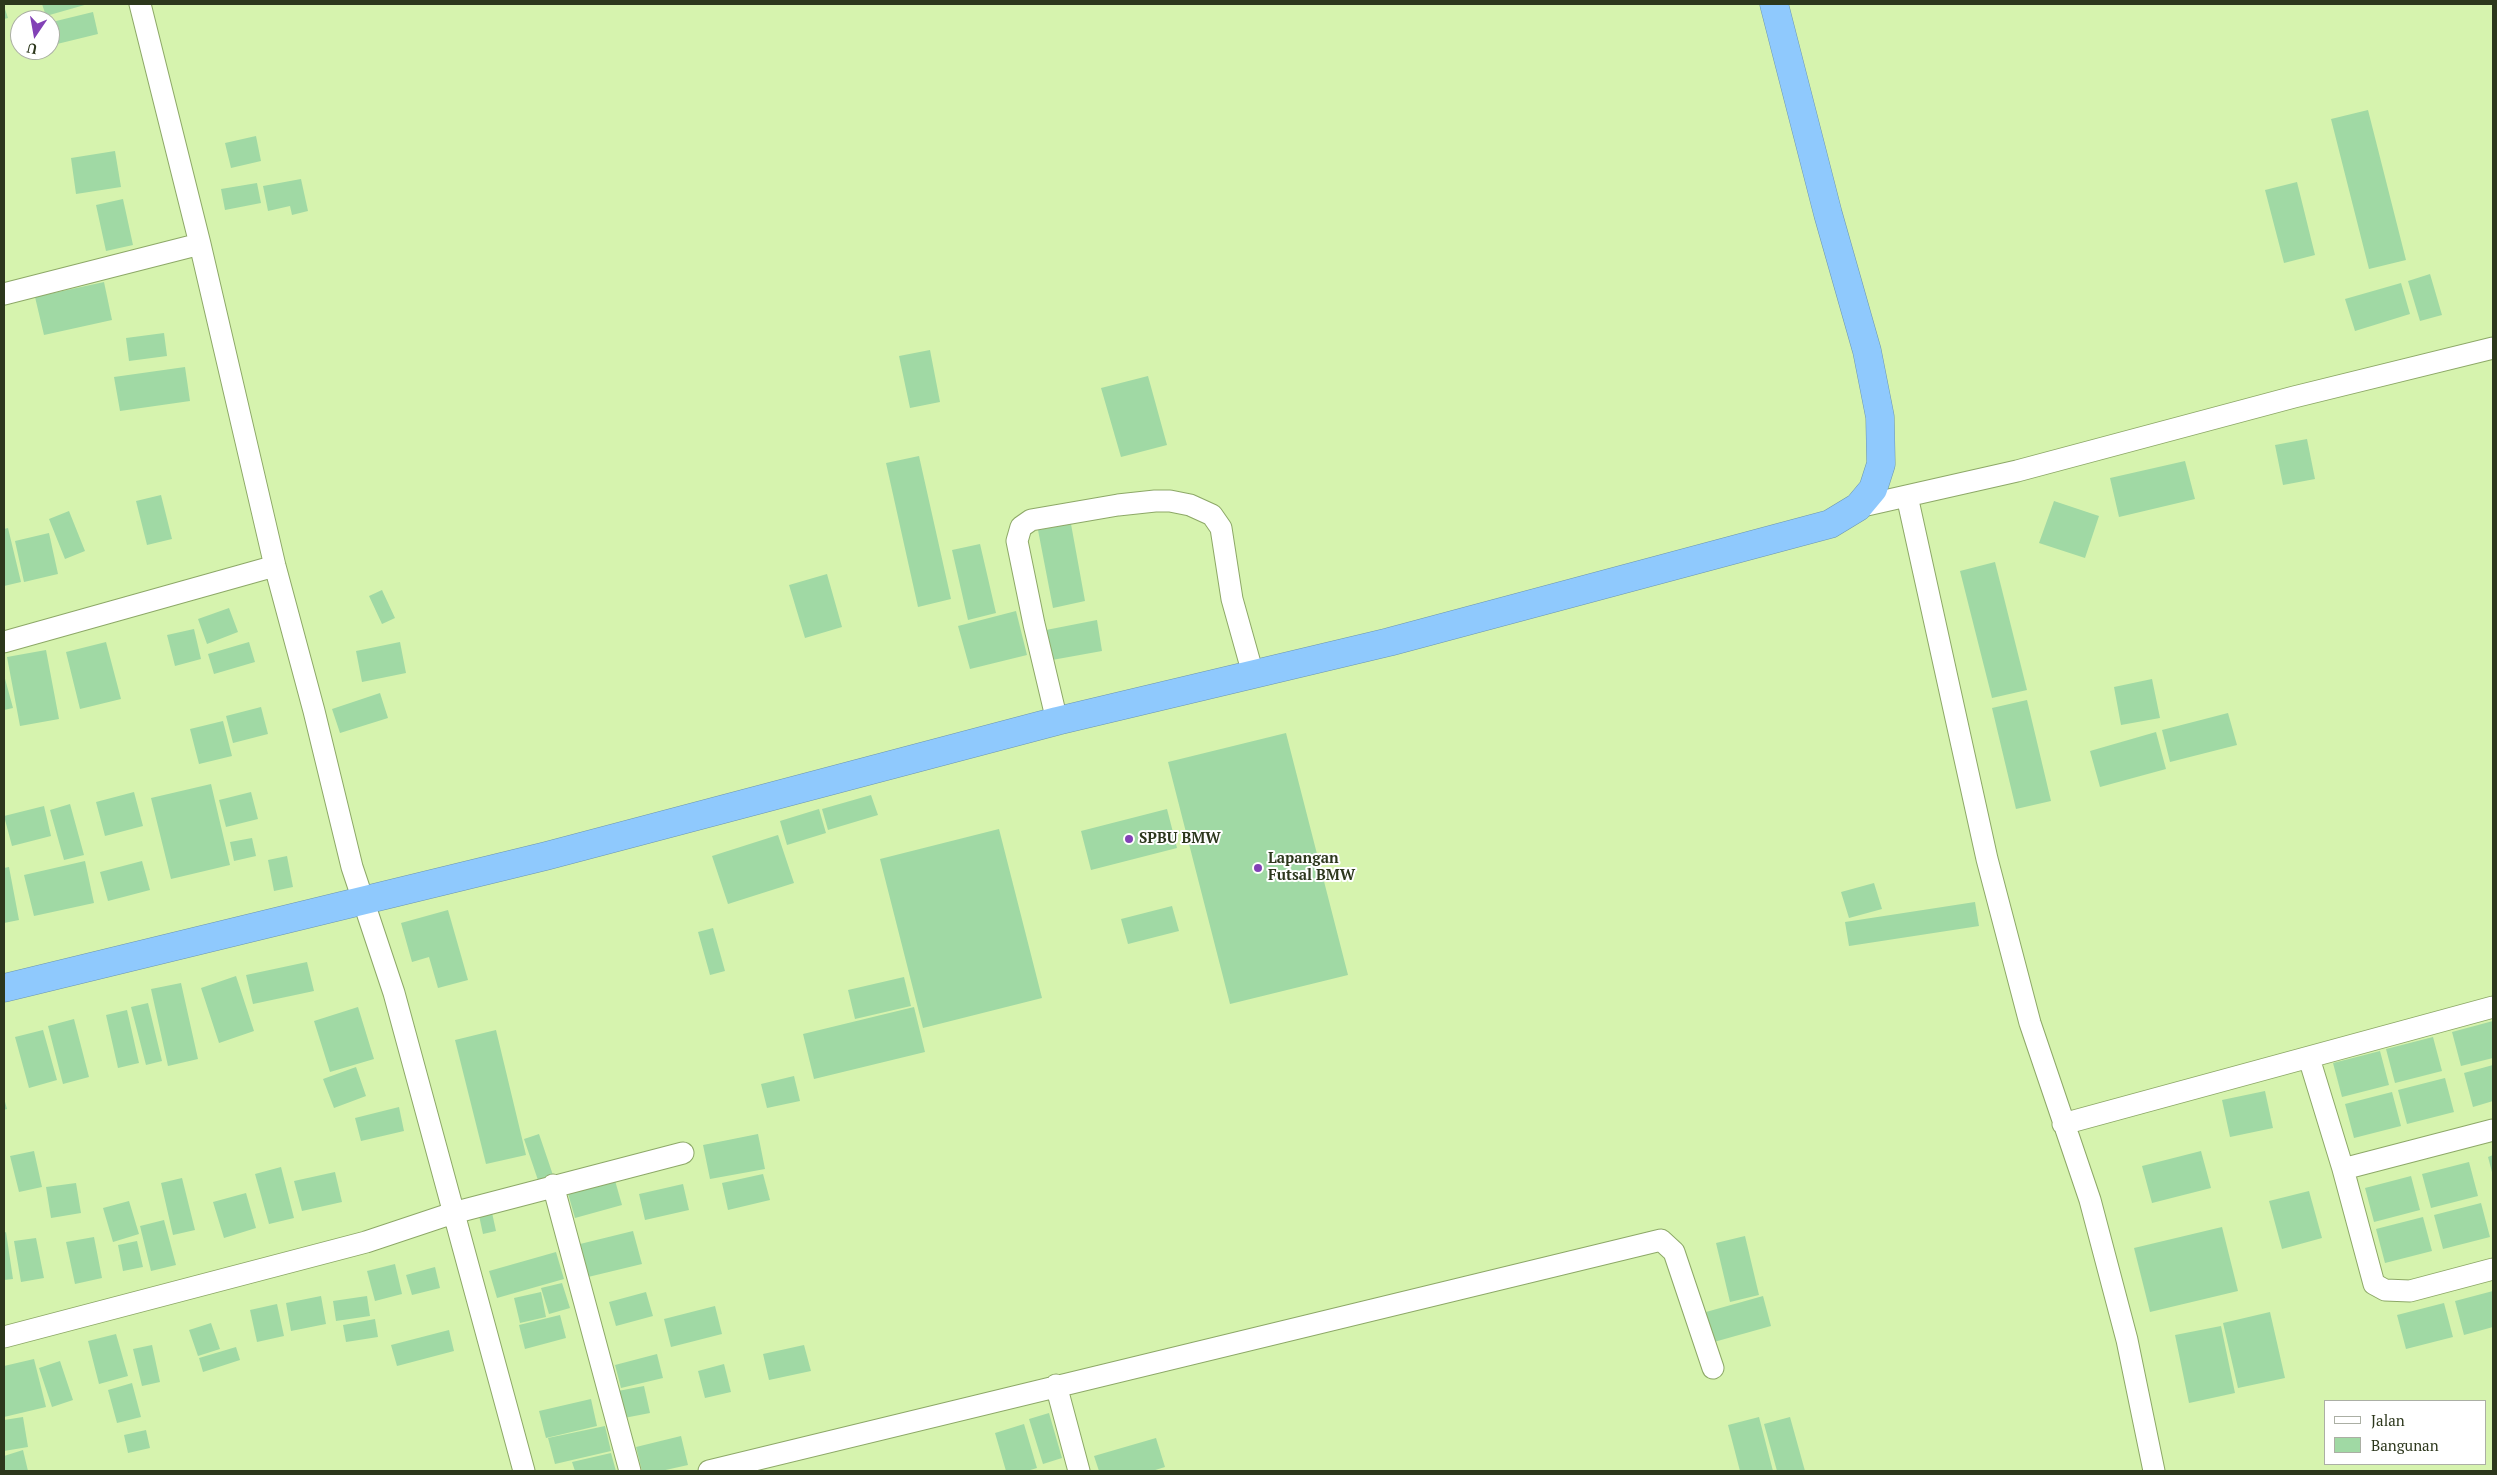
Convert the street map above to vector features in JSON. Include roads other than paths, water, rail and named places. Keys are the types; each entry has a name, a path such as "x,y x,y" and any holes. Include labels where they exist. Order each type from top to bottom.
{"highway":[{"path":"4,988 153,950 364,901 1057,721 1390,642 1622,578 1750,547 1830,524 1858,507 1873,489 1881,464 1880,417 1867,352 1828,214 1774,4"}],"street":[{"path":"140,4 200,244 275,566 314,711 352,867 394,993 524,1471"},
{"path":"4,294 200,244"},
{"path":"1858,507 2017,471 2294,396 2493,348"},
{"path":"1906,496 1986,859 2030,1022 2090,1200 2127,1340 2154,1471"},
{"path":"1057,721 1034,624 1018,542 1021,527 1031,520 1118,504 1155,501 1170,501 1190,505 1212,515 1221,528 1232,599 1253,674"},
{"path":"4,642 275,566"},
{"path":"2063,1124 2493,1007"},
{"path":"2309,1058 2343,1169 2371,1276 2378,1288 2396,1292 2410,1292 2493,1269"},
{"path":"2343,1169 2493,1130"},
{"path":"4,1337 366,1242 453,1212 682,1153"},
{"path":"553,1185 630,1471"},
{"path":"709,1471 1056,1385 1661,1240 1674,1252 1714,1368"},
{"path":"1056,1385 1079,1471"}],"place":[{"name":"SPBU BMW","path":"1129,839"},
{"name":"Lapangan Futsal BMW","path":"1258,868"}]}
